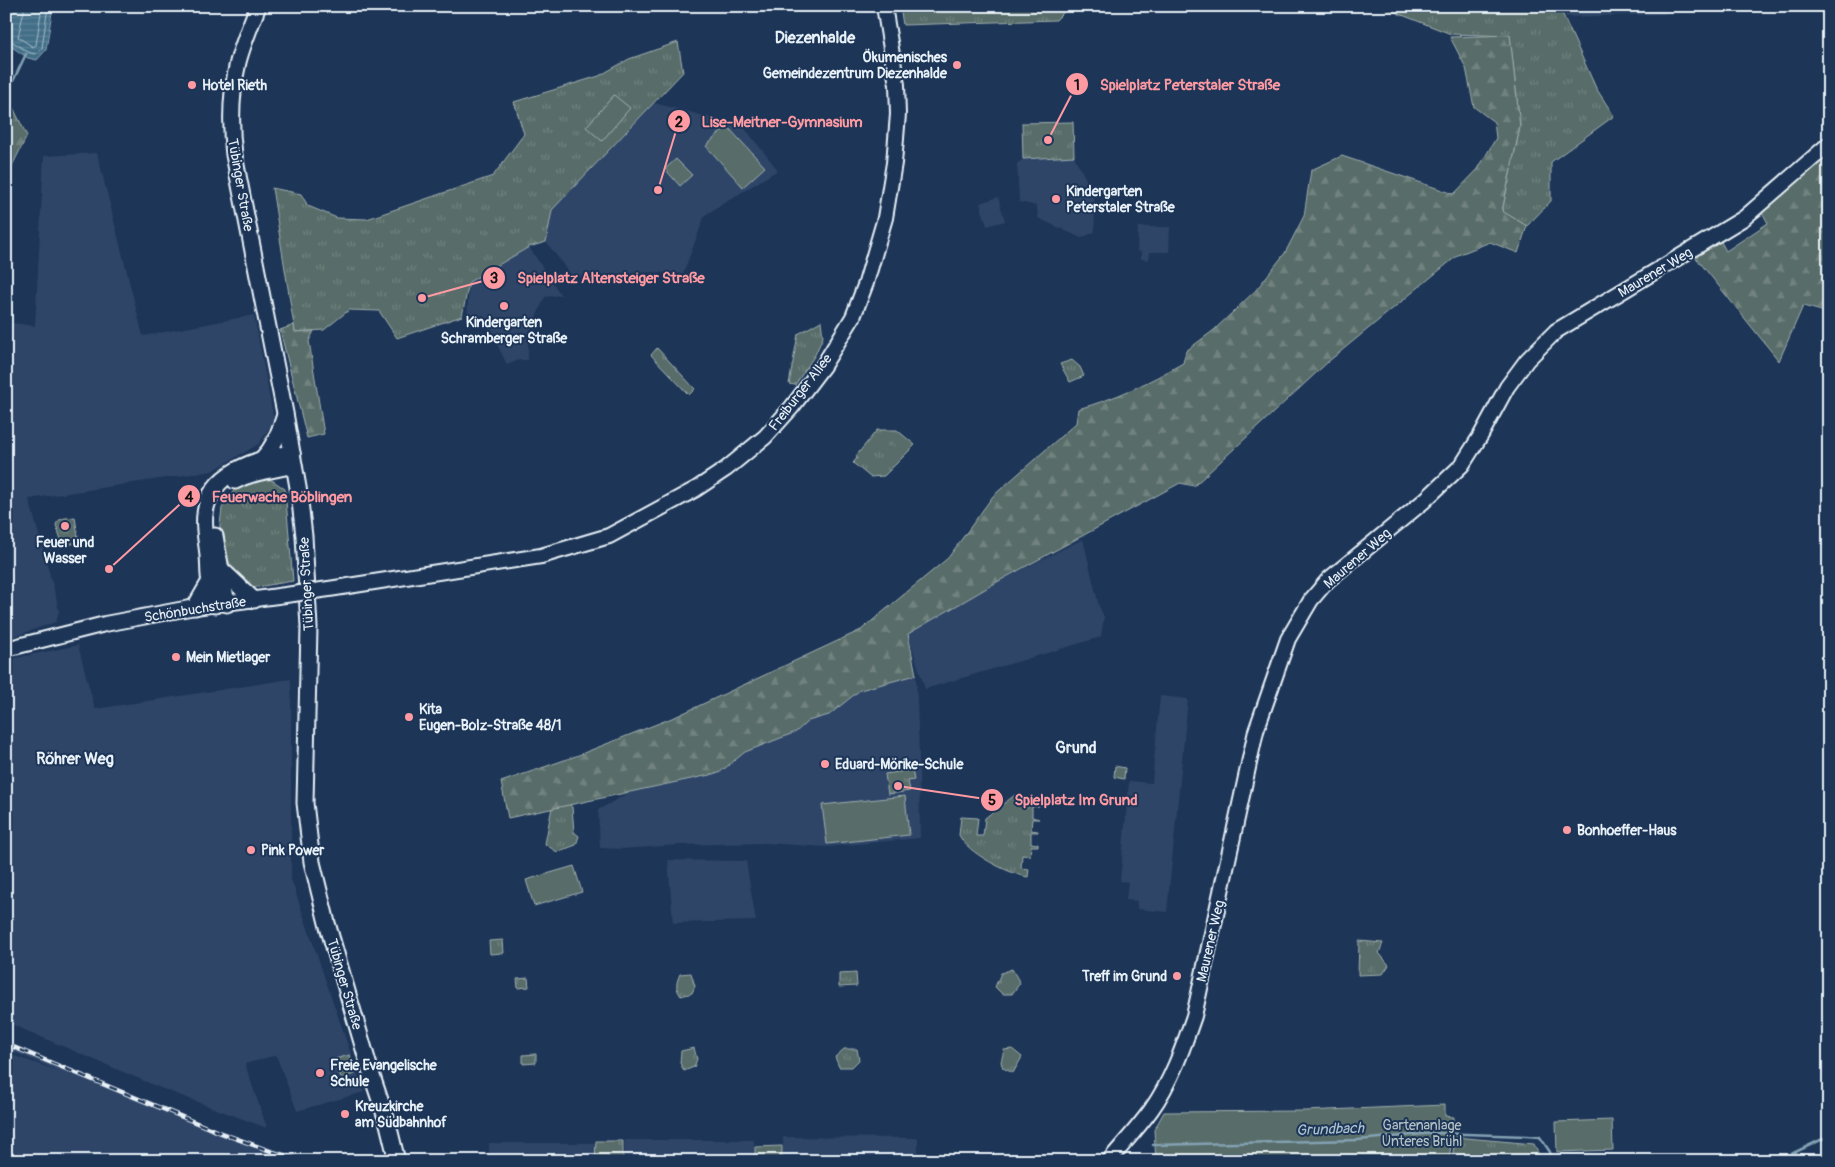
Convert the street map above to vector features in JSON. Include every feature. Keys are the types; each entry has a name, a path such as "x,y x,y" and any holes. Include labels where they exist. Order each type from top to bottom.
{"main road":[{"name":"Tübinger Straße","path":"258,6 236,69 233,87 232,137 285,413 299,493 306,551 309,615 305,803 312,862 319,896 340,971 398,1161"},
{"path":"221,604 222,570 213,527 213,514 216,503 235,481 259,466 276,440 285,413"},
{"path":"221,604 210,582 204,514 208,500 213,491 234,472 293,459"},
{"path":"259,466 286,480 299,493"},
{"path":"222,570 254,600"},
{"path":"195,607 210,582"}],"street":[{"name":"Freiburger Allee","path":"386,579 541,556 608,536 669,505 726,469 765,437 792,407 823,366 853,317 866,284 884,218 895,156 898,114 897,85 884,6"},
{"name":"Maurener Weg","path":"1109,1161 1152,1109 1184,1045 1194,1016 1256,731 1288,639 1311,600 1328,580 1424,501 1462,465 1481,435 1506,386 1527,360 1556,331 1744,218 1829,144"},
{"name":"Schönbuchstraße","path":"6,649 97,625 195,607 254,600 386,579"}],"shaded area":[{"path":"1562,6 1662,6 1666,14 1566,17"},
{"path":"654,103 743,126 778,170 705,215 683,274 652,272 573,277 546,242 552,210"},
{"path":"97,153 143,336 254,315 274,420 259,444 212,471 29,499 59,611 56,622 6,639 6,322 35,326 44,156"},
{"name":"Kindergarten Peterstaler Straße","path":"1074,156 1094,195 1095,232 1081,238 1038,218 1037,206 1019,202 1017,164 1023,159"},
{"path":"998,197 1005,221 987,226 980,203"},
{"path":"1138,227 1170,227 1169,252 1150,252 1149,260 1141,259 1141,252 1137,251"},
{"name":"Kindergarten Schramberger Straße","path":"529,247 561,295 545,297 528,336 528,360 519,360 507,365 483,315 467,322 469,282"},
{"path":"1083,539 1099,606 1104,617 1101,637 925,689 908,634 997,582"},
{"path":"78,645 95,709 291,679 291,879 364,1092 297,1111 276,1055 245,1064 267,1128 163,1089 6,1022 6,660"},
{"name":"Eduard-Mörike-Schule","path":"916,675 920,838 826,847 765,843 679,845 621,849 600,848 598,810 630,792 719,773 745,752 796,732 808,721 829,715 860,690"},
{"path":"1160,696 1188,699 1167,912 1137,909 1137,901 1126,900 1128,882 1120,881 1129,781 1152,783"},
{"path":"668,860 746,861 756,921 673,923"},
{"path":"6,1041 200,1122 255,1143 314,1161 6,1161 6,1053 61,1072 6,1049"},
{"path":"783,1137 918,1138 918,1161 783,1161"},
{"path":"625,1140 754,1140 754,1161 625,1161"},
{"path":"489,1143 595,1143 595,1161 489,1161"}],"green space":[{"path":"900,6 1070,6 1056,20 903,25"},
{"path":"1379,6 1559,6 1596,88 1614,116 1551,162 1551,201 1527,226 1502,212 1520,127 1510,36 1451,34"},
{"path":"1510,35 1520,127 1502,211 1527,226 1518,253 1490,242 1458,255 1329,361 1194,486 1180,483 997,582 908,634 916,675 860,690 829,715 808,721 796,732 745,752 719,773 508,818 501,782 576,756 677,716 861,630 948,558 993,496 1076,423 1078,409 1132,389 1183,363 1186,351 1214,330 1256,290 1285,253 1304,216 1311,170 1342,156 1454,194 1478,169 1496,138 1494,122 1474,107 1466,68 1450,37"},
{"path":"678,42 683,72 552,210 546,242 529,247 469,282 462,316 397,338 379,311 349,310 324,330 295,332 272,188 301,194 308,206 337,218 367,219 493,176 524,134 514,102 599,76 629,59"},
{"path":"614,95 630,108 602,141 586,127"},
{"path":"6,96 27,136 6,178"},
{"path":"1073,122 1074,156 1023,159 1022,123"},
{"path":"727,126 765,167 743,187 706,146"},
{"path":"1829,149 1829,313 1803,306 1779,361 1693,254","holes":["1763,214 1768,223 1726,251 1721,242"]},
{"path":"676,159 692,175 680,186 665,169"},
{"path":"821,321 823,337 815,355 795,385 789,384 798,334"},
{"path":"294,325 295,332 314,331 309,341 324,434 307,438 280,330"},
{"path":"657,348 695,389 689,395 651,355"},
{"path":"1072,360 1080,367 1084,376 1070,382 1060,364"},
{"path":"877,430 897,430 915,445 884,476 870,477 853,463 857,458 856,456"},
{"path":"252,479 272,480 285,489 293,581 251,588 236,576 225,554 219,533 222,508 235,489"},
{"path":"75,517 79,543 63,545 56,525 57,522 64,518"},
{"path":"1115,766 1125,768 1124,779 1114,777"},
{"path":"912,770 914,780 908,781 910,791 888,794 885,774"},
{"path":"1017,795 1017,802 1040,804 1039,806 1032,807 1032,817 1039,819 1032,819 1031,830 1038,832 1031,832 1031,843 1038,844 1038,846 1031,846 1030,856 1022,855 1021,868 1029,869 1028,877 1010,872 989,862 970,849 959,835 961,817 978,818 976,836 983,836 985,818"},
{"path":"905,796 909,835 827,844 822,805"},
{"path":"568,803 572,807 574,832 579,836 576,845 557,852 545,844 552,807"},
{"path":"574,866 582,892 534,906 526,880"},
{"path":"503,940 504,953 490,954 489,941"},
{"path":"1359,941 1383,943 1379,953 1389,965 1383,974 1358,975"},
{"path":"1012,969 1020,983 1012,994 1002,994 995,987 1001,973"},
{"path":"691,973 695,986 692,993 681,996 677,985 680,974"},
{"path":"856,973 857,986 839,987 839,974"},
{"path":"528,978 529,987 518,988 517,979"},
{"path":"694,1048 697,1059 694,1067 684,1071 680,1063 681,1051"},
{"path":"844,1049 857,1049 859,1060 852,1067 839,1067 835,1057"},
{"path":"1012,1049 1022,1057 1013,1073 1003,1068 1001,1062 1004,1050"},
{"path":"536,1054 536,1063 523,1064 523,1055"},
{"path":"350,1055 355,1074 341,1078 335,1059"},
{"name":"Gartenanlage Unteres Brühl","path":"1445,1105 1445,1116 1454,1117 1449,1161 1156,1161 1154,1130 1164,1112 1305,1111"},
{"path":"1612,1120 1613,1150 1557,1152 1556,1122"},
{"path":"1455,1137 1534,1144 1542,1161 1452,1161"},
{"path":"596,1141 623,1141 623,1161 595,1161"},
{"path":"782,1146 782,1161 755,1161 755,1147"}],"water":[{"path":"14,6 53,6 46,50 37,60 28,58 6,43"}],"waterway":[{"path":"6,96 26,54"},
{"name":"Grundbach","path":"1153,1145 1358,1140 1435,1133 1526,1136 1540,1137 1550,1152 1552,1161"},
{"path":"1784,1161 1785,1157 1829,1136"}],"railway":[{"path":"6,1044 221,1133 303,1161"}],"place":[{"name":"Ökumenisches Gemeindezentrum Diezenhalde","path":"957,65"},
{"name":"Hotel Rieth","path":"192,85"},
{"name":"Spielplatz Peterstaler Straße","path":"1048,140"},
{"name":"Lise-Meitner-Gymnasium","path":"658,190"},
{"name":"Kindergarten Peterstaler Straße","path":"1056,199"},
{"name":"Spielplatz Altensteiger Straße","path":"422,298"},
{"name":"Kindergarten Schramberger Straße","path":"504,306"},
{"name":"Feuer und Wasser","path":"65,526"},
{"name":"Feuerwache Böblingen","path":"109,569"},
{"name":"Mein Mietlager","path":"176,657"},
{"name":"Kita Eugen-Bolz-Straße 48/1","path":"409,717"},
{"name":"Eduard-Mörike-Schule","path":"825,764"},
{"name":"Spielplatz Im Grund","path":"898,786"},
{"name":"Bonhoeffer-Haus","path":"1567,830"},
{"name":"Pink Power","path":"251,850"},
{"name":"Treff im Grund","path":"1177,976"},
{"name":"Freie Evangelische Schule","path":"320,1073"},
{"name":"Kreuzkirche am Südbahnhof","path":"345,1114"}],"district":[{"name":"Diezenhalde","path":"815,37"},
{"name":"Grund","path":"1076,747"},
{"name":"Röhrer Weg","path":"75,758"}]}
